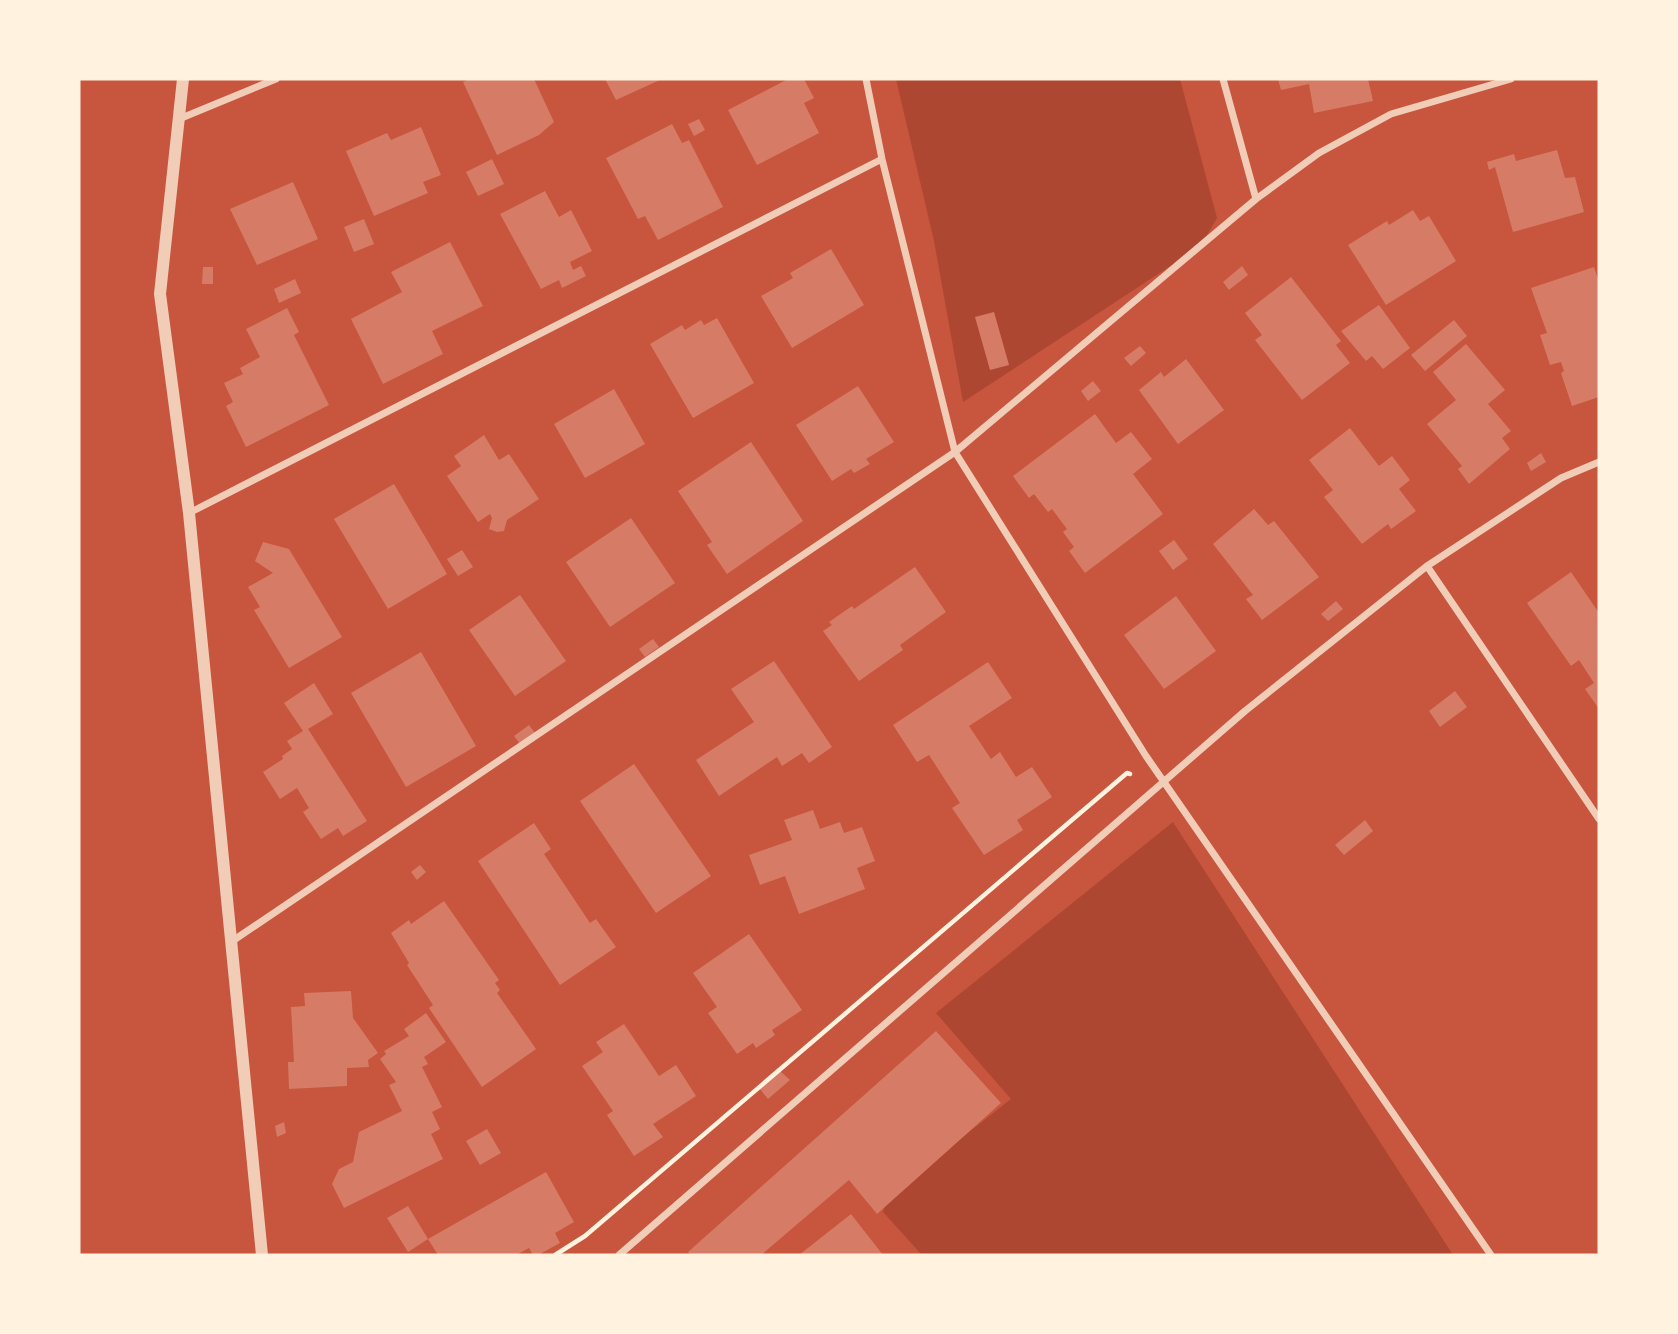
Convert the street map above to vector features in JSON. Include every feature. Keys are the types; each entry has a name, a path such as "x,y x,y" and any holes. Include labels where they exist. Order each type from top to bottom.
{"street":[{"path":"183,79 160,294 189,513 262,1255"},
{"path":"179,119 276,79"},
{"path":"866,79 882,159 955,452 1164,783 1490,1255"},
{"path":"1223,79 1256,199"},
{"path":"230,942 955,452 1256,199 1319,153 1391,114 1511,79"},
{"path":"189,513 882,159"},
{"path":"619,1255 1245,711 1427,566 1561,478 1599,462"},
{"path":"1427,566 1599,819"}],"path":[{"path":"555,1255 585,1236 1127,773"}],"shaded area":[{"path":"896,79 1180,79 1217,218 1207,235 1187,255 963,402 934,241"},
{"path":"1173,822 1453,1255 922,1255 883,1212 888,1196 1011,1099 936,1013"}],"building":[{"path":"470,79 534,79 554,122 539,135 497,155 463,82"},
{"path":"605,79 662,79 616,100"},
{"path":"788,79 804,79 814,98 804,103 819,133 757,165 728,110"},
{"path":"1278,79 1368,79 1373,101 1314,113 1309,84 1281,90"},
{"path":"699,119 705,130 694,136 688,124"},
{"path":"672,124 682,143 689,140 723,207 658,240 645,216 638,219 606,158"},
{"path":"421,127 441,175 423,182 428,193 374,216 346,151 387,133 391,140"},
{"path":"1557,150 1565,178 1575,177 1584,212 1513,232 1495,167 1489,170 1487,162 1514,154 1516,161"},
{"path":"492,159 504,184 478,196 466,172"},
{"path":"293,182 318,239 257,265 230,209"},
{"path":"545,191 559,217 571,210 592,251 570,262 573,270 581,266 586,276 562,288 559,280 541,289 500,214"},
{"path":"1413,210 1420,221 1429,216 1456,261 1386,305 1348,245 1387,221 1389,225"},
{"path":"364,219 374,244 354,252 344,227"},
{"path":"450,242 483,306 432,331 443,354 383,384 351,319 402,292 391,272"},
{"path":"831,249 864,305 792,348 761,296 793,278 790,273"},
{"path":"1242,266 1248,275 1229,290 1223,282"},
{"path":"203,267 213,267 213,284 202,284"},
{"path":"1594,267 1599,282 1599,397 1572,406 1561,373 1564,371 1561,362 1550,365 1540,335 1547,333 1531,288"},
{"path":"1291,277 1341,341 1336,345 1350,363 1302,400 1255,340 1262,335 1245,313"},
{"path":"295,279 301,293 279,303 274,289"},
{"path":"1379,305 1410,348 1383,369 1372,356 1366,361 1341,331"},
{"path":"287,308 299,332 294,335 329,405 246,447 226,406 233,402 224,383 243,374 240,368 260,357 246,329"},
{"path":"994,312 1009,365 990,370 975,317"},
{"path":"717,318 754,383 693,418 650,344 682,325 685,330 701,320 704,325"},
{"path":"1454,320 1467,336 1425,371 1411,355"},
{"path":"1466,344 1505,390 1488,404 1511,431 1502,438 1510,449 1469,484 1458,469 1462,466 1427,424 1456,400 1433,372"},
{"path":"1140,346 1146,353 1131,366 1124,358"},
{"path":"1186,359 1224,410 1178,444 1139,390 1161,372 1164,377"},
{"path":"1093,381 1101,391 1088,401 1081,391"},
{"path":"858,386 894,442 866,459 870,464 854,473 851,469 832,481 796,425"},
{"path":"614,389 645,444 585,478 554,424"},
{"path":"1095,414 1116,443 1131,432 1152,459 1133,474 1163,514 1085,573 1069,551 1074,547 1063,532 1067,529 1052,509 1048,512 1034,494 1029,498 1013,476"},
{"path":"1350,428 1379,466 1392,456 1410,480 1399,489 1416,511 1391,529 1388,524 1362,544 1324,497 1333,490 1309,460"},
{"path":"484,435 499,460 509,454 539,499 507,520 504,531 489,529 492,518 490,514 478,522 447,476 461,466 454,456"},
{"path":"751,442 803,521 727,574 707,545 712,542 678,491"},
{"path":"1541,453 1546,462 1531,471 1527,463"},
{"path":"394,484 447,574 388,609 334,519"},
{"path":"1254,509 1268,525 1274,521 1319,577 1262,620 1246,599 1253,595 1213,544"},
{"path":"631,518 675,583 610,627 566,562"},
{"path":"1174,540 1188,559 1173,570 1159,551"},
{"path":"263,542 289,549 342,637 289,668 254,610 260,607 248,587 273,573 255,561"},
{"path":"462,550 473,567 458,576 447,559"},
{"path":"915,567 946,612 900,645 903,650 859,681 823,631 832,625 829,622 852,606 854,609"},
{"path":"1571,572 1599,613 1599,709 1585,689 1594,683 1579,660 1571,666 1527,603"},
{"path":"520,595 566,661 515,696 469,630"},
{"path":"1176,596 1216,651 1164,689 1124,635"},
{"path":"1336,601 1343,609 1328,621 1321,614"},
{"path":"653,639 659,647 645,657 639,649"},
{"path":"421,652 476,746 406,787 351,693"},
{"path":"774,661 832,747 809,763 802,753 782,766 777,757 719,796 696,760 754,722 731,689"},
{"path":"988,662 1012,698 969,726 991,759 1000,752 1016,777 1032,767 1052,797 1017,820 1023,830 984,855 952,808 960,803 929,755 917,762 893,725"},
{"path":"314,683 333,714 308,729 367,821 343,836 338,828 321,839 303,812 309,808 297,788 280,799 263,772 283,759 282,756 292,749 287,741 303,731 284,703"},
{"path":"1455,691 1467,707 1440,727 1429,711"},
{"path":"529,725 535,733 520,744 514,736"},
{"path":"634,764 711,876 656,913 580,801"},
{"path":"813,810 820,829 840,822 844,833 862,827 875,861 857,868 865,889 799,914 785,876 760,885 749,855 792,840 784,820"},
{"path":"1365,820 1373,831 1344,855 1335,845"},
{"path":"534,823 551,849 544,854 590,923 596,919 616,947 560,985 478,861"},
{"path":"420,865 426,872 417,880 411,872"},
{"path":"444,901 499,980 495,983 500,990 497,993 536,1049 482,1087 429,1008 433,1005 407,965 409,963 391,933 409,920 411,924"},
{"path":"749,934 802,1010 772,1030 775,1035 756,1048 753,1043 737,1054 708,1013 717,1007 693,973"},
{"path":"351,991 353,1018 378,1053 368,1060 369,1067 347,1068 347,1086 289,1089 288,1062 294,1062 291,1007 305,1006 304,993"},
{"path":"426,1013 446,1042 424,1057 428,1064 422,1067 442,1107 432,1112 440,1129 431,1134 443,1159 344,1208 332,1184 339,1169 353,1162 359,1132 402,1111 389,1085 396,1082 380,1059 386,1054 384,1051 409,1036 404,1029"},
{"path":"624,1024 659,1076 676,1065 696,1096 653,1124 663,1137 634,1156 607,1115 613,1111 582,1066 603,1052 596,1042"},
{"path":"936,1031 1001,1103 877,1214 849,1180 761,1255 690,1255 688,1252"},
{"path":"780,1071 790,1080 768,1099 759,1088"},
{"path":"284,1122 286,1133 277,1137 275,1126"},
{"path":"487,1129 501,1153 480,1165 466,1141"},
{"path":"546,1172 574,1222 555,1233 560,1243 538,1255 533,1255 529,1248 516,1255 438,1255 428,1239"},
{"path":"408,1206 428,1239 408,1252 387,1218"},
{"path":"851,1214 883,1255 799,1255"}]}
